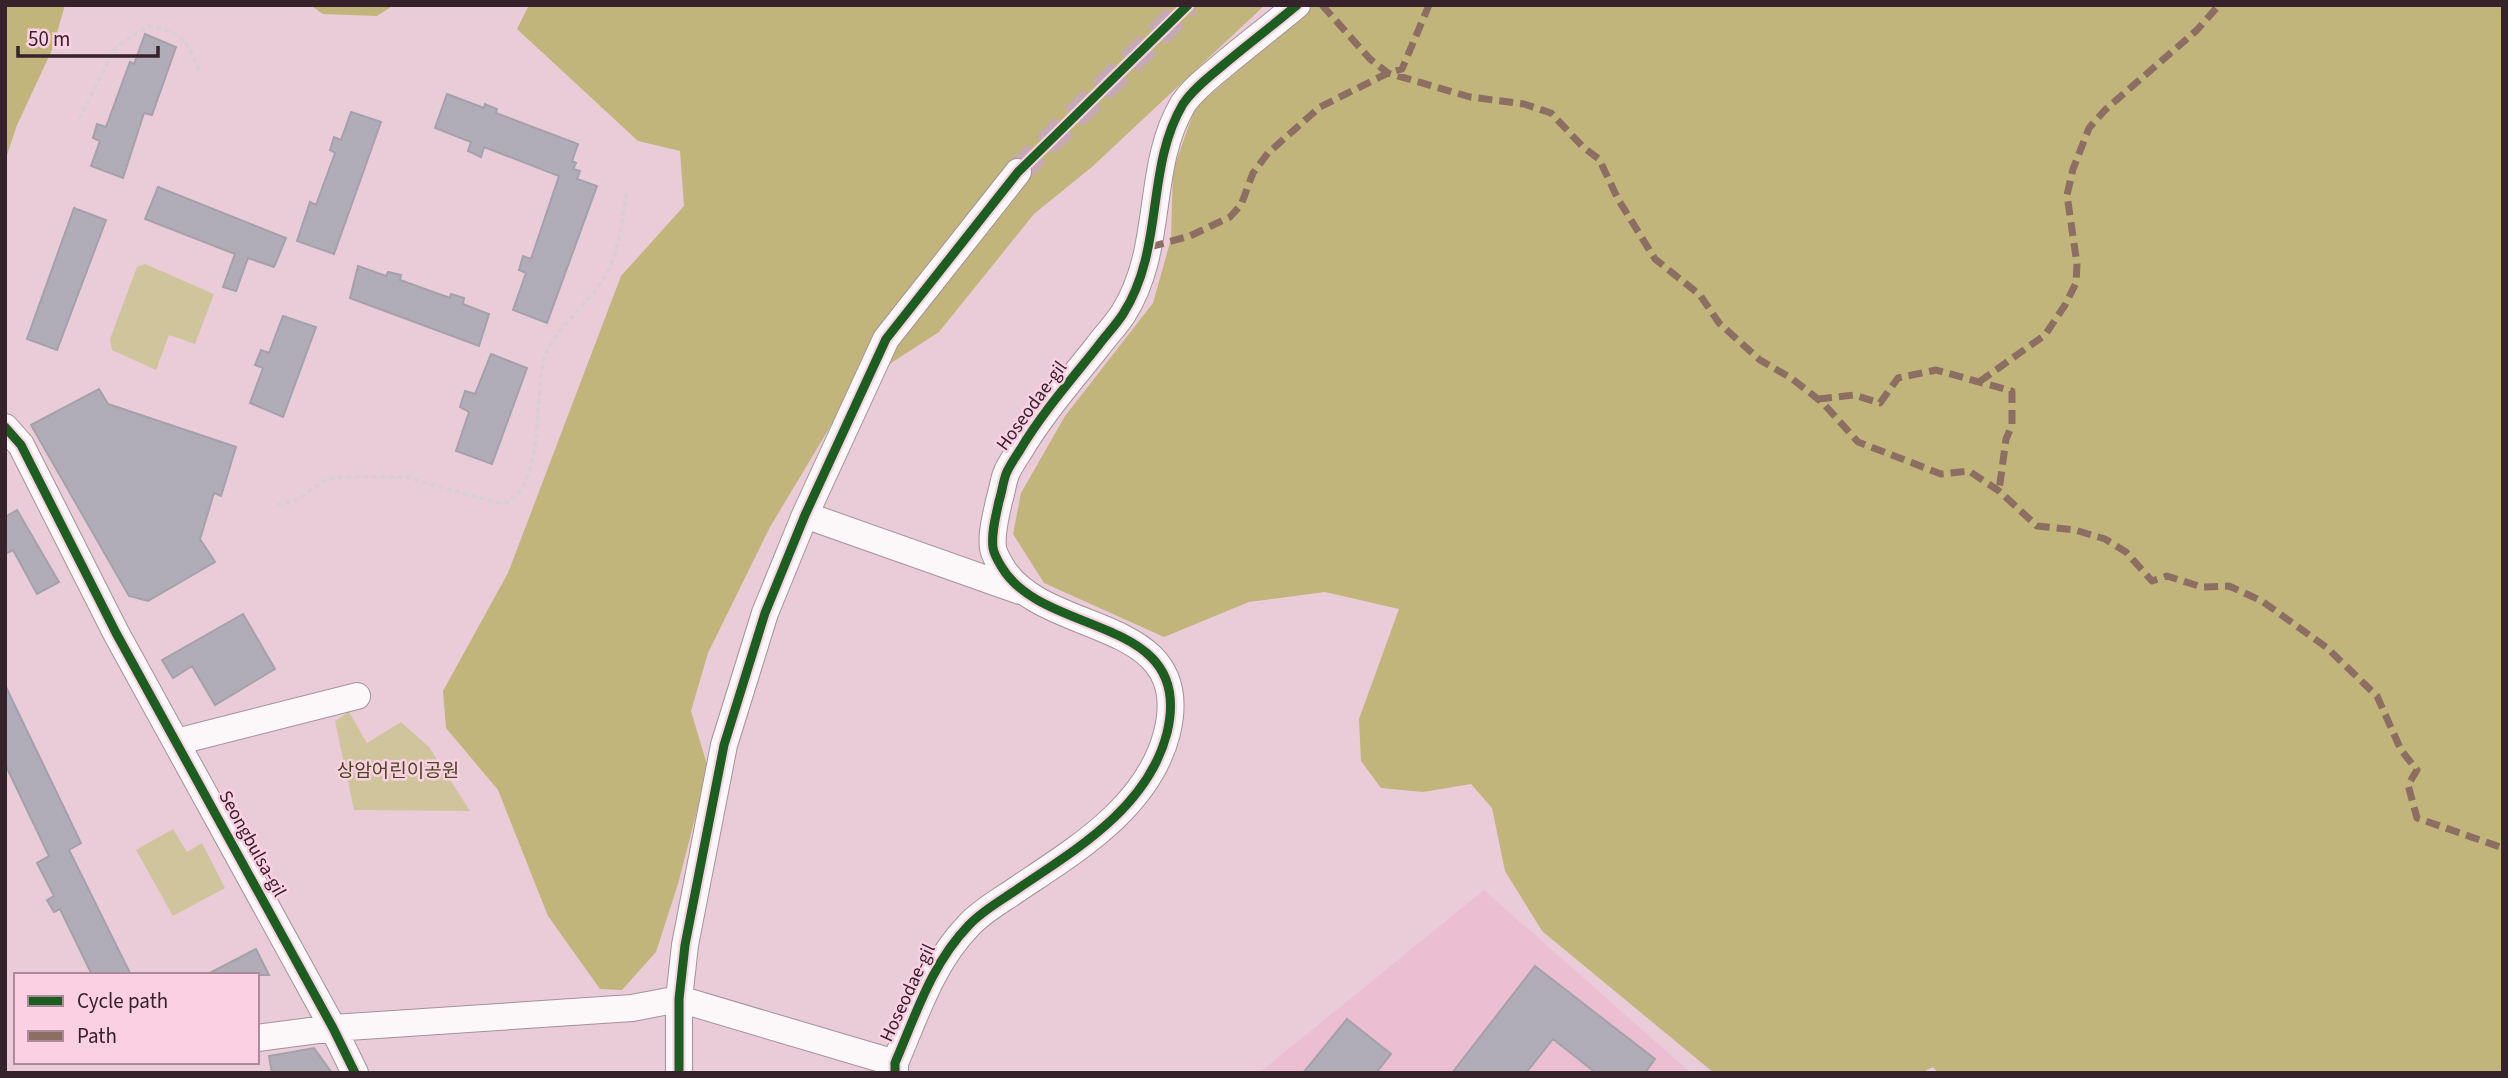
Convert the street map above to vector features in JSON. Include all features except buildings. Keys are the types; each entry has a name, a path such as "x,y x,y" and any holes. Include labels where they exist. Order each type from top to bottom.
{"street":[{"name":"Hoseodae-gil","path":"895,1068 935,968 953,942 973,920 1107,826 1136,794 1156,763 1167,733 1171,702 1167,682 1158,664 1121,635 1038,603 1022,592 1009,578 993,551 994,521 1006,473 1033,428 1124,313 1148,256 1163,158 1184,102 1206,79 1297,5"},
{"path":"678,1073 679,999 685,946 724,745 765,613 805,514 886,339 1018,172"},
{"name":"Seongbulsa-gil","path":"5,427 21,444 116,634 333,1028 355,1073"},
{"path":"805,514 1022,592"},
{"path":"176,742 357,696"},
{"path":"259,1038 333,1028 632,1008 679,999 895,1068"}],"path":[{"path":"79,119 115,48 148,26 164,28 184,39 192,51 199,71"},
{"path":"277,505 296,500 327,479 342,477 406,477 502,504 512,501 520,494 532,463 545,356 563,328 607,274 617,245 627,191"}],"shaded area":[{"path":"5,5 65,5 52,50 17,125 5,161"},
{"path":"310,5 394,5 377,16 323,14"},
{"path":"529,5 1265,5 1093,166 1034,214 939,332 854,387 770,527 708,653 691,711 708,768 678,884 656,952 622,990 600,989 548,916 498,790 446,728 443,691 508,573 621,276 684,206 680,151 638,141 517,29"},
{"path":"1313,5 2503,5 2503,1073 1938,1073 1933,1067 1921,1073 1714,1073 1542,931 1505,871 1492,808 1471,784 1423,792 1381,788 1361,761 1359,719 1399,609 1325,592 1249,602 1164,637 1044,583 1013,534 1021,493 1065,416 1153,303 1171,239 1173,170 1195,108"},
{"path":"1484,890 1691,1073 1259,1073"}],"green space":[{"path":"145,264 214,294 195,344 169,335 156,370 112,350 110,339 137,267"},
{"name":"상암어린이공원","path":"349,712 367,743 401,722 429,747 470,811 354,810 335,721"},
{"path":"173,829 187,852 202,843 225,888 173,916 136,850"}],"tunnel":[{"path":"1018,172 1188,5"}],"marked path":[{"path":"1322,5 1370,59 1388,73 1470,97 1524,104 1551,113 1583,147 1599,159 1618,199 1655,259 1700,295 1719,323 1760,360 1791,378 1823,403 1858,442 1941,474 1969,471 1999,491 2037,526 2075,530 2105,539 2126,552 2152,581 2167,576 2202,587 2229,586 2262,601 2326,647 2377,696 2401,750 2417,770 2408,785 2417,818 2503,848"},
{"path":"1150,247 1190,236 1230,217 1241,205 1253,173 1268,153 1320,107 1388,73 1402,69 1429,5"},
{"path":"1979,382 2045,335 2076,283 2077,264 2067,195 2073,169 2089,128 2105,110 2197,30 2219,5"},
{"path":"1818,399 1854,395 1880,403 1898,378 1936,370 2012,391 2012,425 2006,439 1999,491"}],"cycle path":[{"path":"679,1073 679,999 685,945 724,745 765,613 805,515 886,339 1018,172 1188,5"},
{"path":"895,1073 895,1063 926,990 956,940 993,905 1064,858 1108,824 1144,783 1158,759 1167,733 1170,694 1159,667 1138,647 1111,632 1049,606 1021,589 995,555 994,524 1010,465 1047,410 1120,318 1136,289 1145,262 1164,155 1171,129 1183,104 1207,79 1297,5"},
{"path":"5,427 21,445 116,633 333,1028 355,1073"}]}
